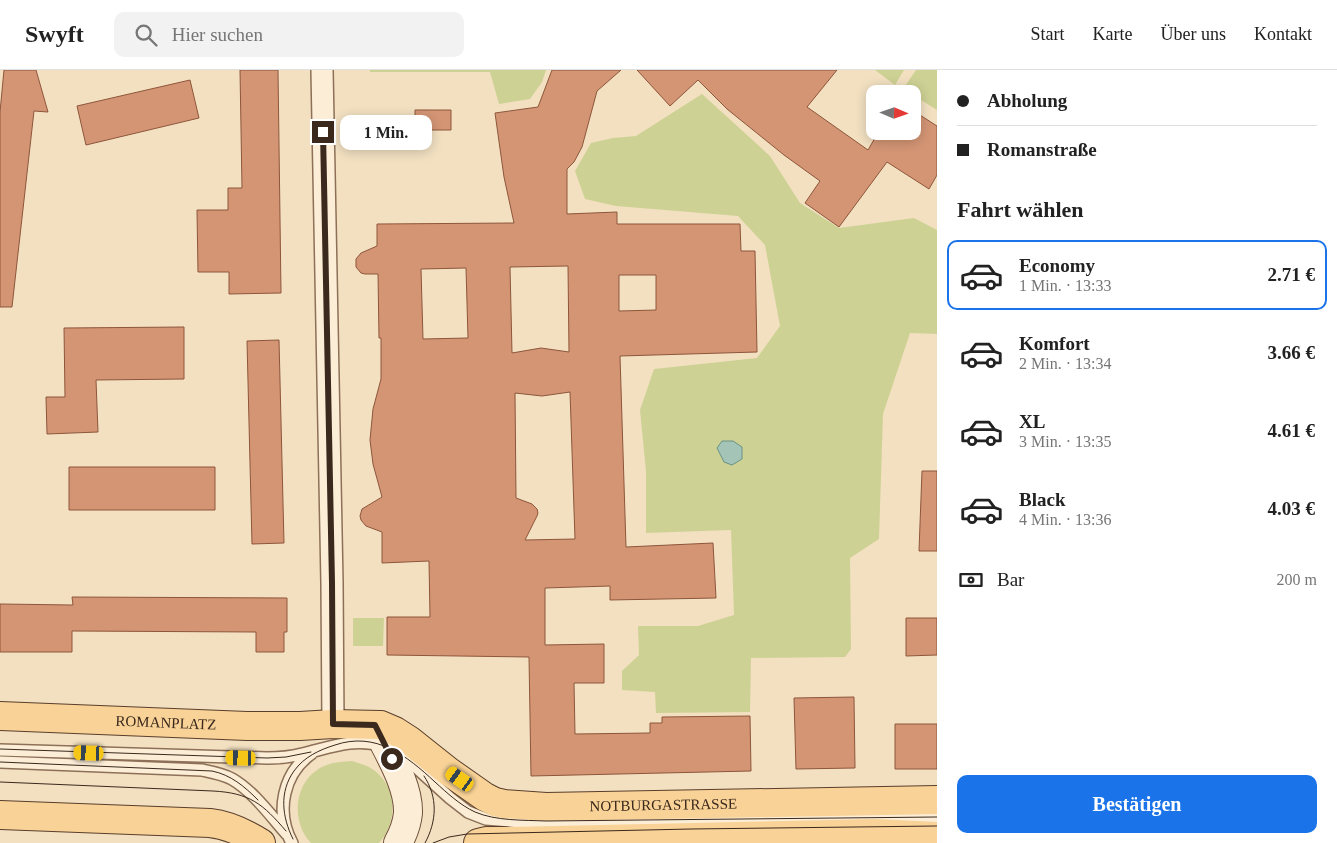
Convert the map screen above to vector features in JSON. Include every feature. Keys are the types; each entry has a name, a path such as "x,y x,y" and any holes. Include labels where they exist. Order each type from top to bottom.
{"main road":[{"name":"ROMANPLATZ","path":"0,716 246,726 333,724 390,737"},
{"name":"NOTBURGASTRASSE","path":"390,737 485,797 504,804 546,807 937,800"},
{"path":"0,815 210,822 230,828 261,843"},
{"name":"NOTBURGASTRASSE","path":"478,843 505,840 929,833"}],"street":[{"path":"322,70 333,724"},
{"path":"390,737 407,800 408,814 406,824 398,843"}],"lane":[{"path":"290,838 283,810 286,785 294,770 302,761 316,751 329,737 333,724"},
{"path":"0,750 262,758 286,757 354,742 372,743 390,737 408,760 450,798 468,812 486,819 545,824 929,833"},
{"path":"0,762 202,770 223,774 244,787 290,838"},
{"path":"485,797 504,815 518,822"}],"green space":[{"path":"370,70 546,70 542,82 530,99 499,104 490,72 370,72"},
{"path":"875,70 904,70 895,85"},
{"path":"916,70 937,70 937,110 921,100 921,85 906,85"},
{"path":"702,94 770,156 800,203 839,228 914,218 937,230 937,334 910,333 883,414 879,539 850,558 851,649 845,657 751,658 750,712 656,713 655,692 622,690 622,671 639,655 638,626 698,626 734,615 731,530 646,533 646,471 640,410 654,369 757,358 780,326 765,245 738,216 616,206 585,199 575,171 591,143 613,138 636,136"},
{"path":"353,618 384,618 383,646 353,646"},
{"path":"352,761 367,766 377,773 390,791 392,812 386,834 379,843 311,843 304,834 300,824 298,802 301,791 313,773 322,767 337,762"}],"shaded area":[{"path":"722,441 733,441 742,447 742,459 732,465 724,462 717,448"}],"building":[{"path":"4,70 36,70 48,112 34,111 12,307 0,307 0,112"},
{"path":"240,70 278,70 281,293 229,294 229,272 198,272 197,210 228,210 228,188 242,188"},
{"path":"552,70 621,70 597,91 582,147 574,162 567,169 567,214 617,212 617,224 740,224 741,251 755,251 757,352 620,356 626,547 713,543 716,598 610,600 610,586 545,588 545,645 604,644 604,683 574,683 575,734 650,733 650,723 662,723 662,717 750,716 751,771 531,776 529,657 387,655 387,617 430,617 429,561 382,563 382,532 366,526 360,516 362,509 382,497 373,464 370,440 373,409 381,379 381,338 379,338 378,274 361,273 356,267 356,259 361,253 377,246 377,224 514,223 504,177 495,113 538,107","holes":["568,266 569,352 541,348 512,353 510,267","466,268 468,338 423,339 421,269","619,275 656,275 656,310 619,311","570,392 575,539 525,540 538,513 532,504 516,498 515,393 542,396"]},
{"path":"637,70 837,70 807,107 868,150 874,140 921,140 921,116 937,126 937,175 929,189 887,162 839,227 805,203 820,181 727,109 698,80 670,106"},
{"path":"190,80 199,118 86,145 77,106"},
{"path":"415,110 451,110 451,130 415,130"},
{"path":"184,327 184,379 96,380 98,432 47,434 46,397 65,397 64,328"},
{"path":"279,340 284,543 252,544 247,341"},
{"path":"69,467 215,467 215,510 69,510"},
{"path":"922,471 937,471 937,551 919,551"},
{"path":"72,597 287,598 287,632 284,632 284,652 256,652 256,632 72,631 72,652 0,652 0,604 73,605"},
{"path":"906,618 937,618 937,655 906,656"},
{"path":"854,697 855,768 796,769 794,698"},
{"path":"895,724 937,724 937,769 895,769"}],"tram line":[{"path":"293,839 286,822 284,796 289,779 294,771 312,755 329,747 364,741 390,748 402,755 464,806 483,815 501,819 546,821 937,817"},
{"path":"0,749 267,758 286,757 311,752"},
{"path":"0,762 212,771 225,775 237,782 258,800"},
{"path":"424,776 429,784 434,801 434,818 425,843"},
{"path":"0,782 226,792 246,797 263,807 286,831"},
{"path":"433,843 449,837 467,834 937,826"}],"route":[{"path":"323,132 333,724 375,725 392,759"}]}
